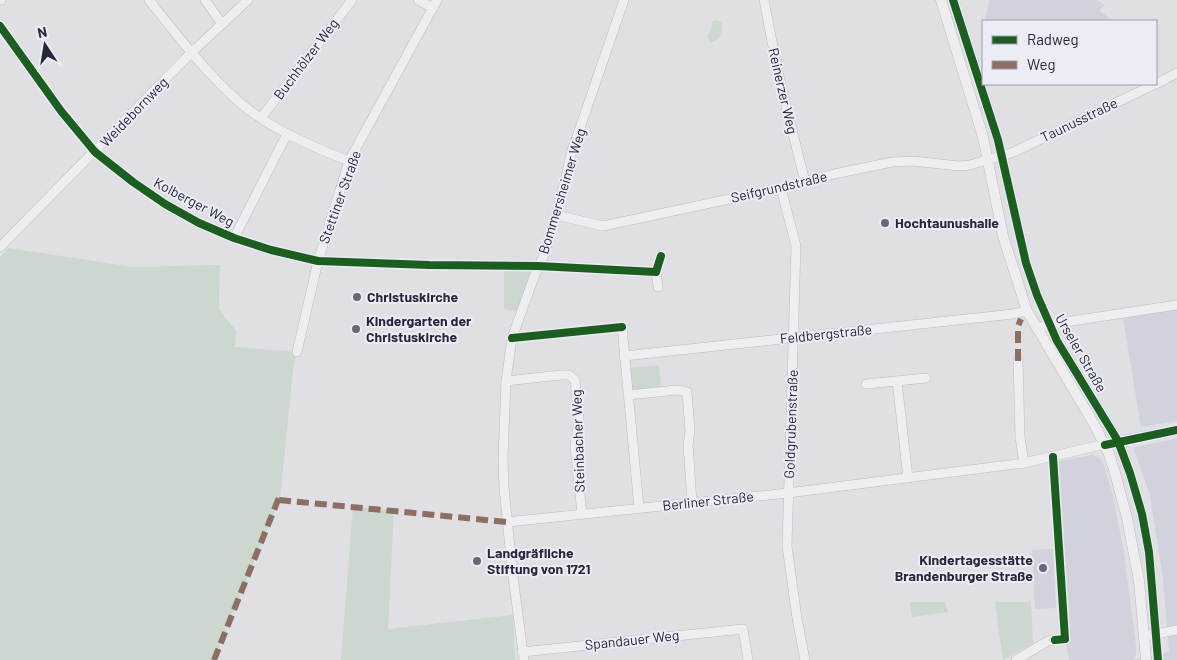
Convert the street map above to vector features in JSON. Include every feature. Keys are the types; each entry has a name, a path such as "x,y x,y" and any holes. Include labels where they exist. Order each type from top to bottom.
{"street":[{"path":"149,0 192,52 238,102 288,134 315,148 349,161"},
{"path":"205,0 222,24"},
{"name":"Weidebornweg","path":"0,247 192,52 248,0"},
{"name":"Buchhölzer Weg","path":"261,118 352,0"},
{"path":"418,0 435,4"},
{"name":"Bommersheimer Weg","path":"523,656 507,522 502,459 506,381 512,338 538,266 545,252 571,154 623,0"},
{"name":"Reinerzer Weg","path":"764,0 775,58 805,182"},
{"name":"Urseler Straße","path":"941,0 988,160 1003,236 1027,311 1105,445 1118,484 1139,581 1146,660"},
{"name":"Urseler Straße","path":"953,0 1002,156 1026,263 1048,324 1056,341 1118,441 1130,473 1142,514 1149,552 1158,660"},
{"name":"Stettiner Straße","path":"298,352 318,261 349,161 435,4"},
{"name":"Kolberger Weg","path":"0,26 61,111 95,152 165,204 234,238 271,250 318,261 538,266 656,272"},
{"name":"Taunusstraße","path":"1157,83 1177,73"},
{"name":"Taunusstraße","path":"1002,156 1154,85"},
{"path":"234,238 288,134"},
{"name":"Seifgrundstraße","path":"556,215 603,226 892,162 959,166 1002,156"},
{"name":"Goldgrubenstraße","path":"781,188 796,246 787,554 805,660"},
{"path":"658,287 656,272 661,256"},
{"path":"1036,328 1048,324 1177,305"},
{"name":"Feldbergstraße","path":"624,356 1027,311"},
{"path":"622,327 639,508"},
{"path":"1018,361 1020,437 1024,463"},
{"name":"Steinbacher Weg","path":"506,381 561,375 569,375 575,380 579,419 575,447 582,514"},
{"path":"866,384 926,378"},
{"path":"897,381 908,478"},
{"path":"628,395 677,390 686,392 690,431 688,445 692,502"},
{"name":"Berliner Straße","path":"507,522 692,502 788,494 1024,463 1118,441 1177,430"},
{"name":"Spandauer Weg","path":"523,656 742,629 748,660"},
{"path":"1145,636 1177,630"},
{"path":"1016,660 1048,641 1055,640"}],"shaded area":[{"path":"989,0 1096,0 1105,5 1099,10 1110,19 1108,20 985,20"},
{"path":"716,20 721,22 722,28 719,37 712,42 708,39 708,35 712,22"},
{"path":"8,248 133,267 220,265 219,309 236,331 235,347 297,352 293,371 280,498 214,660 0,660 0,257"},
{"path":"504,266 538,266 522,312 504,309"},
{"path":"1177,309 1177,421 1141,427 1123,318"},
{"path":"659,365 661,390 638,392 630,386 629,368"},
{"path":"1177,439 1177,660 1134,660 1169,652 1163,579 1150,495 1134,450 1135,447"},
{"path":"1092,455 1101,460 1104,466 1112,492 1124,552 1136,646 1136,655 1133,660 1069,660 1067,650 1055,462"},
{"path":"353,507 394,510 388,629 513,615 515,660 341,660"},
{"name":"Kindertagesstätte Brandenburger Straße","path":"1053,549 1056,608 1035,609 1032,550"},
{"path":"910,602 945,602 948,612 912,617"},
{"path":"995,602 1031,602 1033,643 1003,660"}],"marked path":[{"path":"1018,361 1018,326 1021,319"},
{"path":"214,660 280,495"},
{"path":"279,500 507,522"}],"cycle path":[{"path":"953,0 998,140 1026,263 1037,295 1057,341 1118,441 1130,473 1142,514 1149,552 1158,660"},
{"path":"0,26 61,111 95,152 165,204 199,223 234,238 271,250 318,261 538,266 656,272 661,256"},
{"path":"512,338 622,327"},
{"path":"1105,445 1177,430"},
{"path":"1053,457 1065,639 1055,640"}],"place":[{"name":"Hochtaunushalle","path":"885,223"},
{"name":"Christuskirche","path":"357,297"},
{"name":"Kindergarten der Christuskirche","path":"356,329"},
{"name":"Landgräfliche Stiftung von 1721","path":"477,561"},
{"name":"Kindertagesstätte Brandenburger Straße","path":"1043,568"}]}
